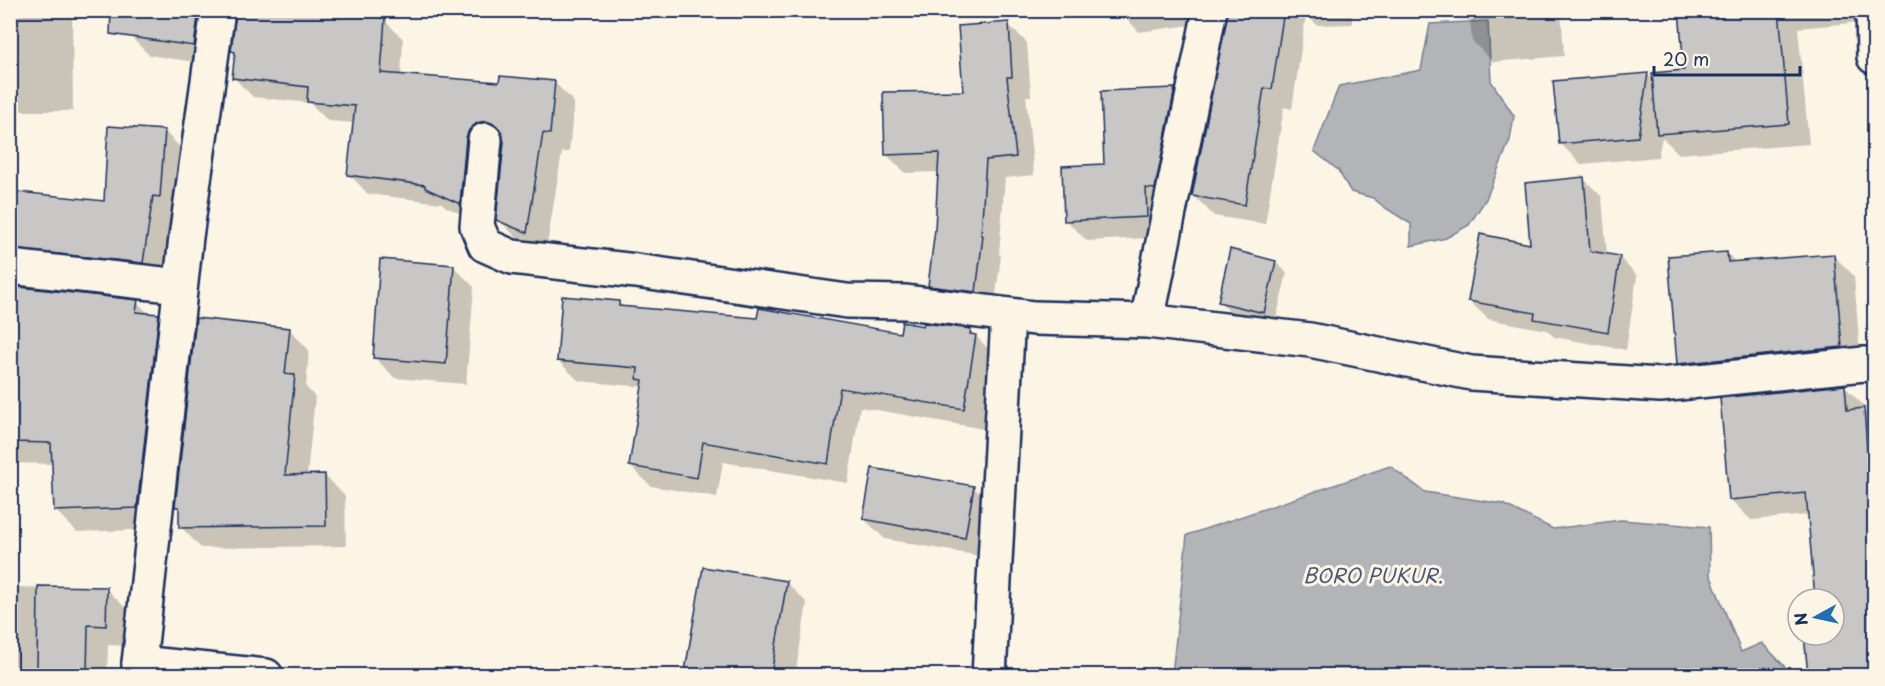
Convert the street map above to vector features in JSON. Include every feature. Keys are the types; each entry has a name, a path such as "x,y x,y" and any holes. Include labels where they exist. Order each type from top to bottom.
{"street":[{"path":"218,10 180,285 139,669 266,675"},
{"path":"1147,321 1210,10"},
{"path":"1873,10 1875,57"},
{"path":"485,140 477,226 485,245 512,257 636,271 848,301 906,302 1034,318 1147,321 1310,340 1472,373 1660,385 1864,364 1875,365"},
{"path":"10,267 180,285"},
{"path":"989,675 1008,315"}],"water":[{"path":"1488,21 1491,81 1514,116 1510,140 1486,199 1469,225 1446,238 1411,246 1411,224 1373,198 1351,192 1338,170 1314,151 1339,86 1421,70 1430,24"},
{"name":"BORO PUKUR.","path":"1390,466 1425,492 1503,504 1553,529 1621,520 1709,527 1710,574 1741,652 1762,643 1793,675 1172,675 1187,535"}],"building":[{"path":"111,10 199,10 194,46 110,34"},
{"path":"236,10 300,10 385,18 381,73 499,82 500,76 555,81 550,134 543,133 527,233 496,220 504,142 502,133 496,125 486,121 477,123 469,130 466,138 460,204 425,188 425,185 347,175 355,106 307,102 308,87 232,78 235,52 231,51"},
{"path":"1228,10 1284,10 1272,89 1264,88 1245,205 1192,196"},
{"path":"1679,10 1779,10 1789,124 1657,134 1652,73 1684,70"},
{"path":"1009,22 1012,77 1007,77 1016,157 986,160 981,235 983,236 976,292 928,286 935,229 939,153 885,155 883,92 963,91 958,26"},
{"path":"1648,73 1638,137 1559,144 1553,81"},
{"path":"1175,88 1155,189 1146,188 1147,217 1064,221 1062,166 1104,164 1101,91"},
{"path":"108,126 165,130 160,197 153,196 143,263 10,249 10,191 104,201"},
{"path":"1584,177 1590,251 1620,256 1608,332 1534,319 1535,313 1468,301 1480,234 1530,244 1525,183"},
{"path":"1230,249 1276,261 1264,313 1218,302"},
{"path":"1727,252 1728,262 1834,254 1842,347 1677,364 1668,256"},
{"path":"380,259 454,265 446,364 373,358"},
{"path":"10,286 138,300 136,312 159,314 137,508 54,511 51,443 10,442"},
{"path":"562,296 619,301 619,306 757,318 759,308 900,333 902,322 923,326 924,323 971,329 970,334 976,335 964,409 840,388 828,464 703,442 697,478 629,466 643,380 637,379 638,368 557,361"},
{"path":"196,318 290,328 285,374 295,375 285,475 325,474 326,526 179,528 179,507 175,507"},
{"path":"1845,385 1847,410 1864,408 1875,556 1875,675 1808,675 1805,647 1846,647 1846,587 1814,587 1806,493 1729,500 1720,398"},
{"path":"872,468 974,486 965,538 863,519"},
{"path":"703,567 787,581 771,675 709,675 685,671"},
{"path":"38,586 107,587 106,626 88,625 87,674 37,673"}]}
